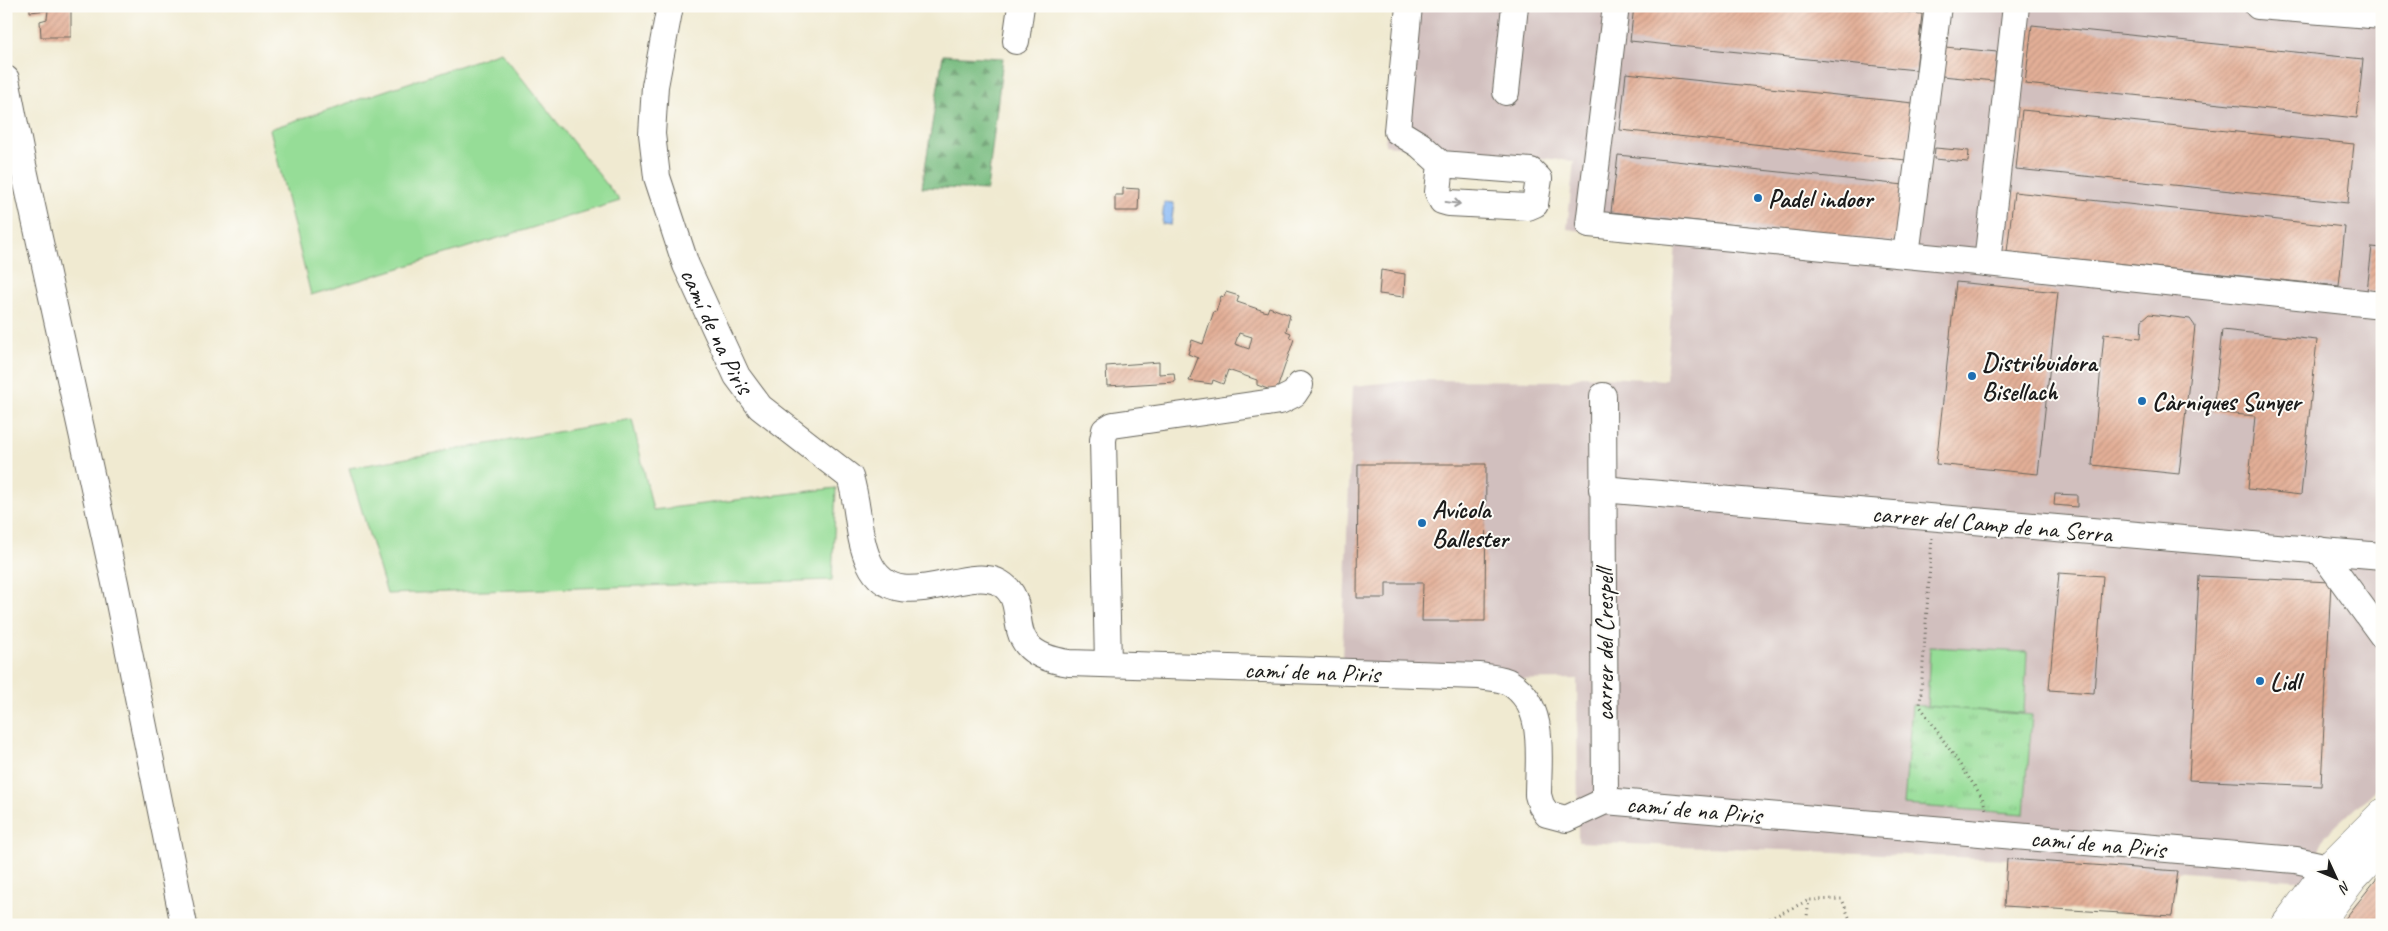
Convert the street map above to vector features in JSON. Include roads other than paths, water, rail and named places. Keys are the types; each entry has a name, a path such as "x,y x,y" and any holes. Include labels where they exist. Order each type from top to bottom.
{"main road":[{"path":"2285,925 2328,867 2382,813"},
{"path":"2318,925 2353,879 2382,848"}],"street":[{"name":"camí de na Piris","path":"670,6 655,86 652,134 658,177 686,266 737,376 760,407 850,477 864,548 877,576 891,586 915,589 988,578 1000,583 1009,590 1015,604 1020,634 1034,652 1042,658 1070,663 1480,676 1509,682 1527,697 1537,725 1538,795 1547,814 1566,819 1605,801 2296,860 2328,867"},
{"path":"1016,41 1021,6"},
{"path":"1409,6 1397,131 1420,145 1441,164 1523,161 1538,179 1535,204 1528,208 1442,201 1438,192 1441,164"},
{"path":"1506,92 1515,6"},
{"path":"1616,6 1589,224 1987,263 2382,305"},
{"path":"1906,255 1938,6"},
{"path":"1987,263 2016,6"},
{"path":"2258,6 2382,16"},
{"path":"6,79 23,165 115,583 184,925"},
{"path":"1108,663 1103,450 1105,430 1113,425 1280,401 1294,394 1300,385"},
{"name":"carrer del Crespell","path":"1603,396 1605,801"},
{"name":"carrer del Camp de na Serra","path":"1602,489 2382,556"},
{"path":"2320,550 2382,635"}],"water":[{"path":"1164,202 1174,203 1171,225 1162,224"}],"place":[{"name":"Padel indoor","path":"1758,198"},
{"name":"Distribuidora Bisellach","path":"1972,376"},
{"name":"Càrniques Sunyer","path":"2142,401"},
{"name":"Avícola Ballester","path":"1422,523"},
{"name":"Lidl","path":"2260,681"}]}
